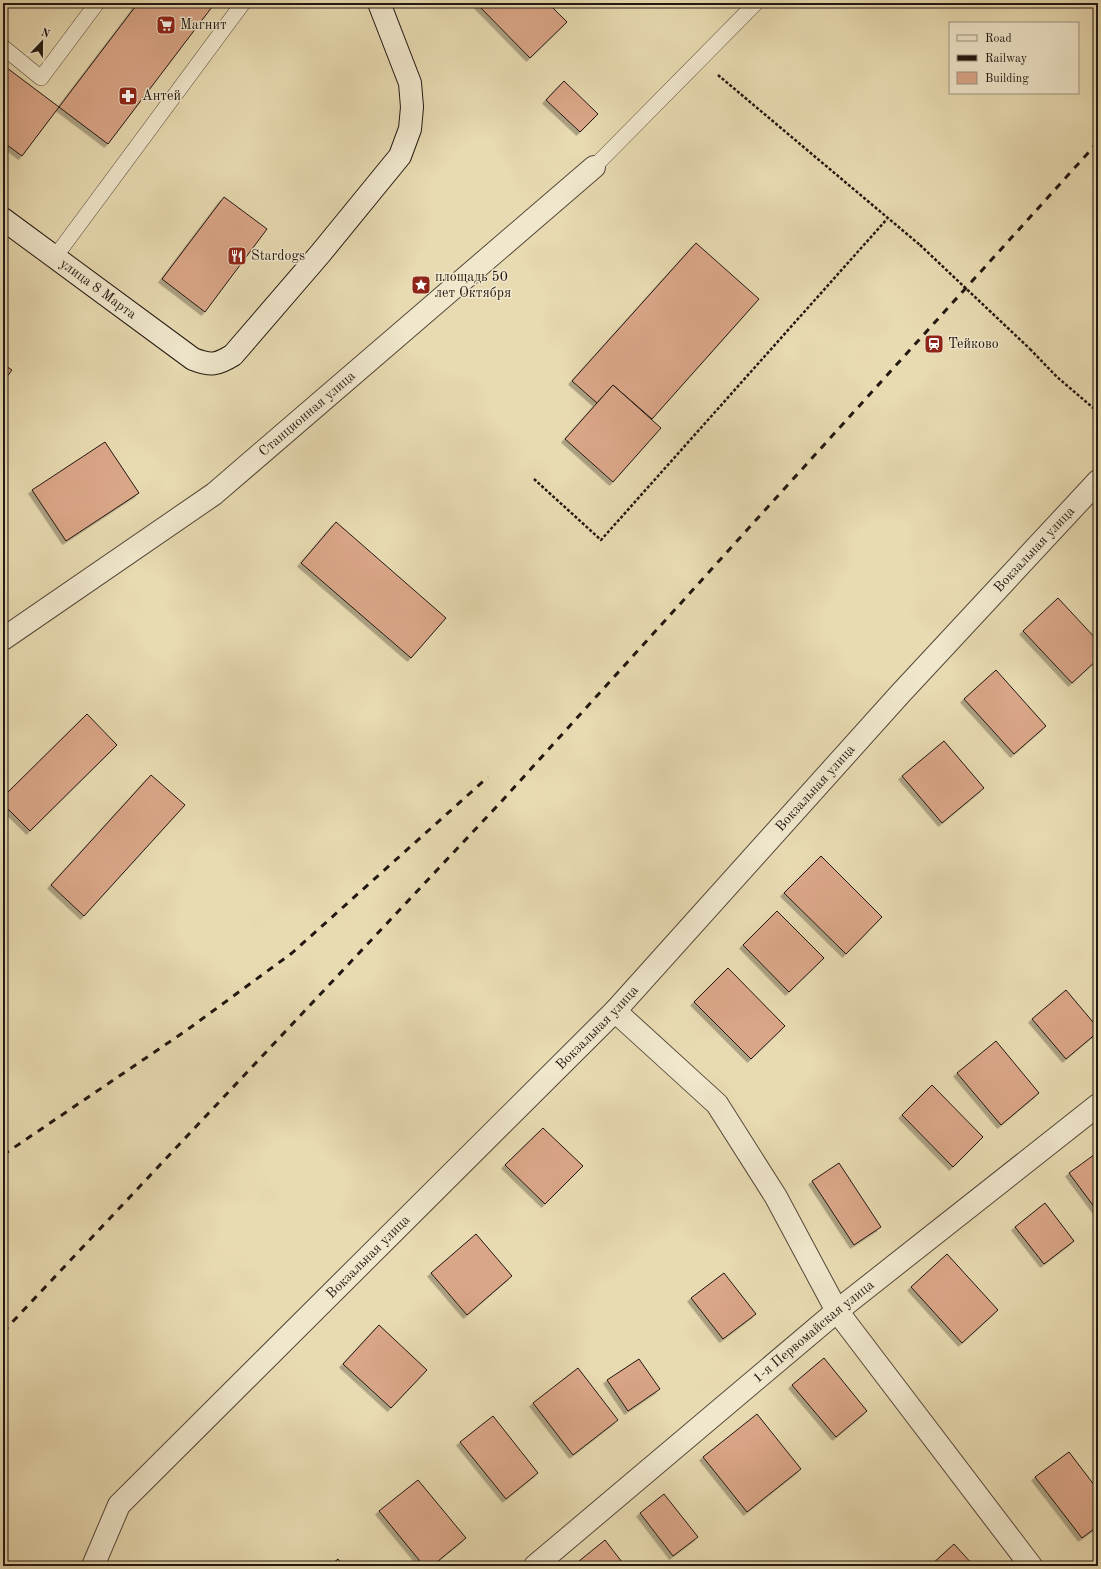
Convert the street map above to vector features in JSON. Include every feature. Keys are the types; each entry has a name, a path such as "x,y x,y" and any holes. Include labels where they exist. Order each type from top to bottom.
{"street":[{"name":"улица 8 Марта","path":"3,219 193,360 206,364 220,363 233,355 320,254 400,156 410,129 412,107 410,83 379,3"},
{"name":"Станционная улица","path":"3,639 214,494 594,167"},
{"name":"Вокзальная улица","path":"93,1566 120,1505 614,1011 900,694 1098,481"},
{"path":"614,1011 717,1104 776,1197 837,1311 1031,1566"},
{"name":"1-я Первомайская улица","path":"535,1566 837,1311 1098,1105"}],"lane":[{"path":"3,47 41,78 97,3"},
{"path":"55,257 243,3"},
{"path":"594,167 756,3"}],"path":[{"path":"701,60 887,219 920,245 1030,349 1057,377 1098,412"},
{"path":"534,479 601,540 887,219"}],"building":[{"path":"138,3 215,3 108,144 59,107"},
{"path":"476,3 548,3 567,22 530,58"},
{"path":"3,65 59,107 22,156 3,142"},
{"path":"564,81 598,114 580,132 546,100"},
{"path":"224,197 267,229 205,312 162,279"},
{"path":"696,243 759,299 652,419 613,385 597,403 572,381"},
{"path":"3,364 12,370 3,382"},
{"path":"613,385 661,428 613,482 565,439"},
{"path":"105,442 139,493 66,541 32,490"},
{"path":"336,522 446,618 411,658 301,563"},
{"path":"1058,598 1098,641 1098,659 1072,683 1023,631"},
{"path":"996,670 1046,726 1014,754 964,699"},
{"path":"87,714 117,745 30,831 3,804 3,797"},
{"path":"944,741 984,788 942,823 902,776"},
{"path":"151,775 185,805 84,916 51,885"},
{"path":"821,856 882,917 846,954 784,893"},
{"path":"777,911 824,958 789,992 743,945"},
{"path":"728,968 785,1026 751,1059 694,1002"},
{"path":"1066,990 1098,1028 1098,1032 1066,1059 1032,1019"},
{"path":"996,1041 1039,1093 1001,1125 957,1073"},
{"path":"932,1085 983,1137 953,1167 902,1115"},
{"path":"543,1128 583,1166 545,1204 505,1165"},
{"path":"1098,1152 1098,1212 1069,1173"},
{"path":"839,1163 881,1227 854,1245 812,1181"},
{"path":"1045,1203 1074,1241 1044,1264 1015,1227"},
{"path":"476,1234 512,1276 467,1315 431,1273"},
{"path":"947,1254 998,1310 962,1343 911,1287"},
{"path":"724,1273 756,1314 723,1339 691,1298"},
{"path":"379,1325 427,1370 391,1408 343,1364"},
{"path":"824,1358 867,1411 836,1437 792,1385"},
{"path":"639,1359 660,1389 628,1411 607,1380"},
{"path":"578,1368 618,1420 573,1455 533,1403"},
{"path":"757,1414 801,1469 747,1512 703,1457"},
{"path":"493,1416 538,1473 506,1499 460,1442"},
{"path":"1069,1452 1098,1490 1098,1526 1082,1538 1035,1477"},
{"path":"418,1480 466,1538 432,1566 424,1566 379,1511"},
{"path":"664,1494 698,1537 673,1556 640,1513"},
{"path":"605,1540 625,1566 573,1566"},
{"path":"954,1544 974,1566 930,1566"},
{"path":"338,1559 344,1566 329,1566"}],"railway":[{"path":"3,1332 500,803 1098,142"},
{"path":"3,1155 187,1030 292,953 488,777"}],"place":[{"name":"Магнит","path":"166,25"},
{"name":"Антей","path":"128,96"},
{"name":"Stardogs","path":"237,256"},
{"name":"площадь 50 лет Октября","path":"421,285"},
{"name":"Тейково","path":"934,344"}]}
